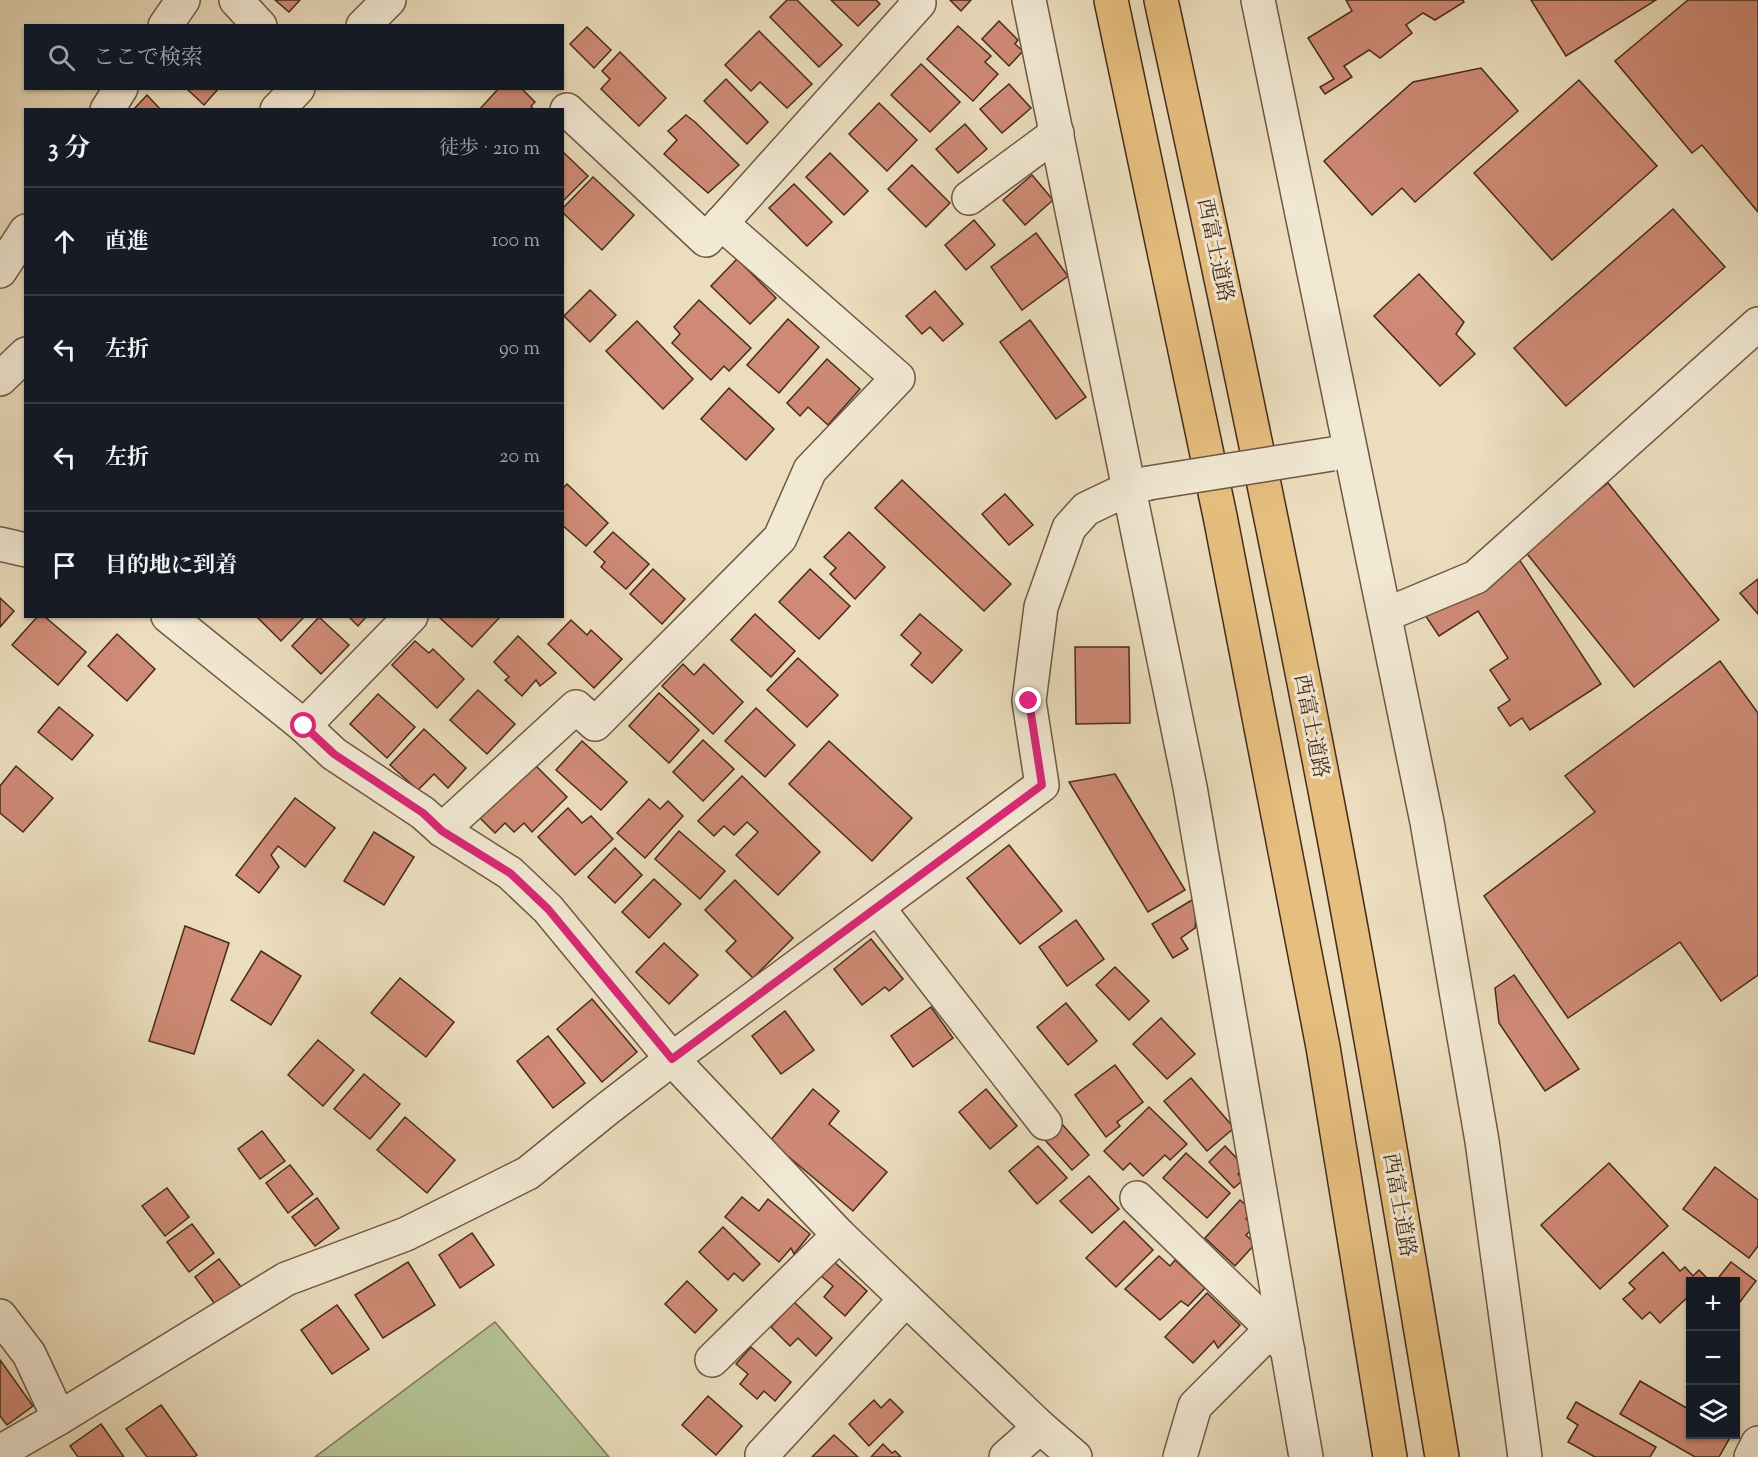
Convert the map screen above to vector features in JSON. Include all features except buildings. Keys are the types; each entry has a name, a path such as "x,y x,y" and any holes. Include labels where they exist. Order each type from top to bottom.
{"highway":[{"path":"1111,0 1220,516 1323,1047 1390,1457"},
{"name":"西富士道路","path":"1161,0 1238,352 1329,812 1399,1197 1442,1457"}],"street":[{"path":"166,24 183,0"},
{"path":"236,0 258,24"},
{"path":"365,24 389,0"},
{"path":"567,110 706,240 919,3 915,0"},
{"path":"1029,0 1057,133 1139,485 1280,1340 1306,1457"},
{"path":"1258,0 1342,452 1385,615 1427,822 1480,1129 1525,1457"},
{"path":"108,108 120,90"},
{"path":"279,108 296,90"},
{"path":"969,198 1057,133"},
{"path":"442,831 576,707 595,724 780,538 810,470 898,378 721,223"},
{"path":"0,271 24,234"},
{"path":"1385,615 1476,577 1758,324"},
{"path":"0,379 24,356"},
{"path":"0,1452 286,1279 406,1234 528,1173 607,1108 1042,785 1029,701 1041,607 1069,528 1086,509 1139,485 1342,452"},
{"path":"0,544 24,550"},
{"path":"170,618 304,726 334,754 423,813 442,831 510,873 548,909 672,1059 838,1235 1040,1427 1075,1457"},
{"path":"304,726 409,618"},
{"path":"878,908 1045,1123"},
{"path":"1137,1198 1280,1340"},
{"path":"712,1359 838,1235"},
{"path":"764,1457 762,1455 906,1299"},
{"path":"0,1316 29,1354 59,1418"},
{"path":"1180,1457 1195,1406 1280,1340"},
{"path":"1006,1457 1040,1427"},
{"path":"1751,1457 1758,1443"}],"green space":[{"path":"495,1322 609,1457 315,1457"}],"route":[{"path":"304,726 334,754 423,813 442,831 510,873 548,909 672,1059 1042,785 1029,701"}]}
